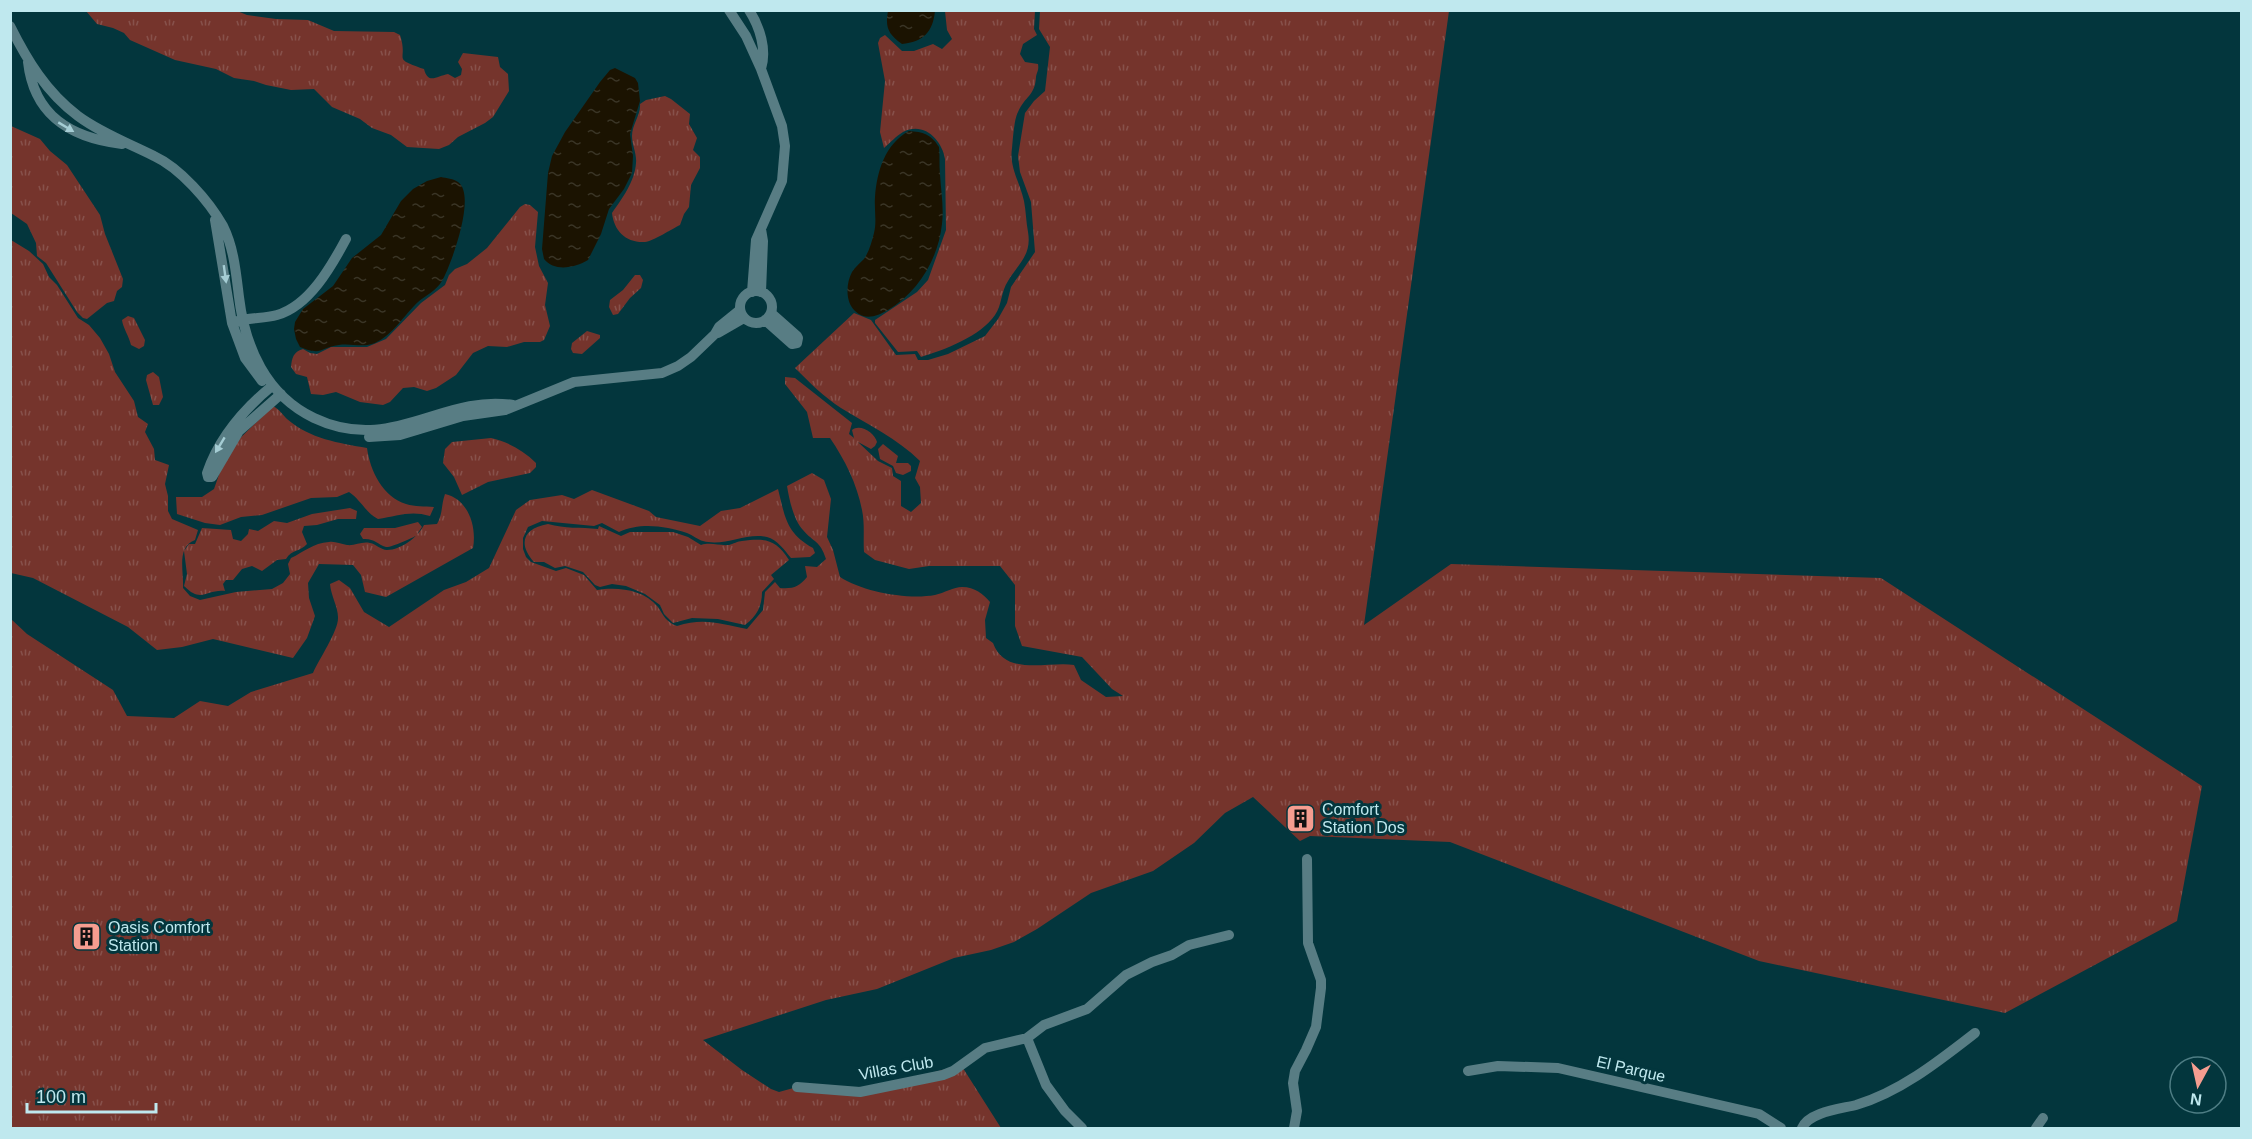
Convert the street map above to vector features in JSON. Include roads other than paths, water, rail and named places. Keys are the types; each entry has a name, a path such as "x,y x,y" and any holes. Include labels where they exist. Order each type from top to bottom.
{"street":[{"path":"729,10 746,36 761,69 782,126 785,146 782,181 761,229 763,241 757,292"},
{"path":"737,22 750,12 758,25 763,58 761,69"},
{"path":"10,26 27,61 34,90 50,114 66,128 78,134 128,145"},
{"path":"27,61 62,102 85,121 168,164 193,186 215,217 245,358 279,396 314,418 337,426 366,431 398,427 461,408 513,405 574,382 597,378 653,375 671,369 691,357 715,334 742,314 744,297 757,292"},
{"path":"50,114 62,102"},
{"path":"237,322 276,316 298,304 329,268 346,239"},
{"path":"742,314 754,323 768,317 770,300 757,292"},
{"path":"270,387 248,408 236,429 279,396"},
{"path":"1294,1128 1297,1111 1294,1077 1299,1062 1312,1039 1321,988 1321,980 1308,943 1307,859"},
{"name":"Villas Club","path":"797,1087 849,1091 877,1089 943,1075 953,1071 985,1048 1027,1038 1044,1025 1086,1009 1126,975 1189,945 1229,935"},
{"path":"1802,1128 1804,1124 1823,1112 1857,1104 1887,1091 1942,1058 1976,1033"},
{"path":"1027,1038 1046,1085 1065,1111 1082,1128"},
{"name":"El Parque","path":"1468,1071 1498,1066 1557,1068 1759,1114 1781,1128"},
{"path":"2036,1128 2043,1118"}],"water":[{"path":"888,11 935,11 932,25 926,35 916,41 902,44 893,37 889,30"},
{"path":"615,68 635,78 638,83 640,101 630,134 633,156 632,173 624,189 609,209 601,234 588,260 571,267 553,266 544,259 542,249 548,173 552,156 565,132 600,82 610,70"},
{"path":"909,131 926,134 939,147 943,212 940,237 925,274 909,294 884,312 867,317 855,311 849,303 850,276 869,250 875,224 876,187 880,168 894,143"},
{"path":"441,177 458,182 463,189 465,201 456,246 440,284 418,302 387,335 375,343 339,345 317,351 300,347 294,329 295,322 303,309 333,286 352,258 381,235 401,201 413,189 427,181"}],"place":[{"name":"Comfort Station Dos","path":"1301,818"},
{"name":"Oasis Comfort Station","path":"87,936"}]}
